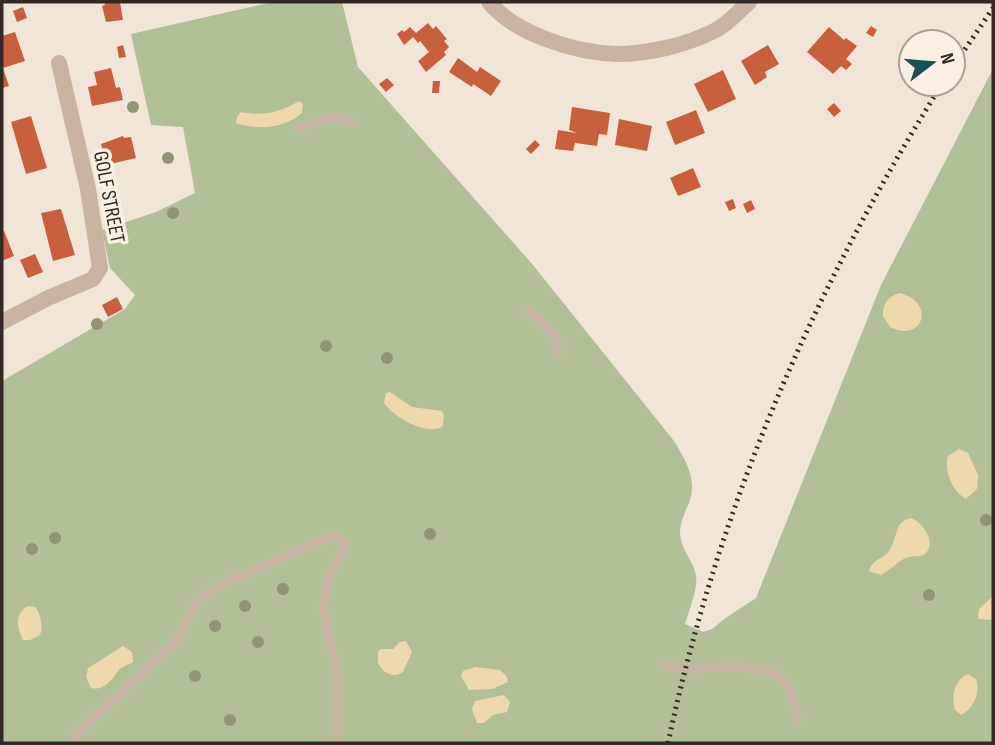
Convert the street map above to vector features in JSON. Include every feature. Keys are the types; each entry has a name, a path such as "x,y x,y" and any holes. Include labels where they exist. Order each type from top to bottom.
{"street":[{"path":"489,2 495,10 532,34 579,49 617,54 662,50 718,30 749,2"},
{"name":"GOLF STREET","path":"2,322 93,279 100,268 88,189 60,63"}],"lane":[{"path":"297,128 336,116 354,124"},
{"path":"529,310 551,330 557,341 557,353"},
{"path":"68,743 172,645 192,608 205,594 321,539 337,536 342,539 345,547 327,581 324,594 326,622 338,681 338,743"},
{"path":"664,665 689,670 744,669 773,675 788,687 798,719"}],"green space":[{"path":"273,2 342,2 358,67 533,265 674,441 686,462 692,486 680,534 682,545 696,575 685,624 703,632 712,629 756,598 881,285 993,69 993,743 2,743 2,381 125,309 135,295 110,268 102,230 156,212 195,193 183,127 151,125 131,34"}],"sand":[{"path":"299,101 303,104 302,113 279,125 253,127 236,123 241,112 271,113"},
{"path":"900,293 912,298 922,313 917,326 910,330 901,331 890,327 883,316 887,301"},
{"path":"390,392 412,407 442,411 443,426 436,429 420,427 395,414 384,403 386,393"},
{"path":"959,449 968,453 978,475 977,489 966,499 953,486 947,468 948,456"},
{"path":"911,518 927,533 929,549 921,556 905,558 881,575 869,571 873,564 889,551 899,526"},
{"path":"993,596 993,620 978,619 979,609"},
{"path":"28,606 35,607 39,613 41,632 30,640 23,640 18,621 20,613"},
{"path":"406,641 412,652 403,672 392,675 385,672 378,663 378,652 381,649 393,649 400,642"},
{"path":"123,646 132,652 133,662 119,670 103,687 91,688 86,677 88,668"},
{"path":"475,667 500,670 508,682 492,689 469,690 461,676 463,671"},
{"path":"968,674 976,679 977,695 969,709 961,715 955,710 954,694 959,680"},
{"path":"504,695 510,702 507,712 493,715 484,723 477,723 472,709 475,701"}],"building":[{"path":"104,2 120,2 123,20 106,22 102,6 105,5"},
{"path":"23,7 27,18 17,22 13,11"},
{"path":"428,23 433,29 436,26 447,39 444,41 449,47 444,52 446,55 426,72 418,61 429,52 413,37 404,45 397,34 410,27 416,33"},
{"path":"871,26 877,30 873,37 866,33"},
{"path":"829,27 844,40 846,38 857,46 846,59 852,64 846,70 841,66 833,74 807,52"},
{"path":"15,32 25,61 3,68 9,86 2,88 2,36"},
{"path":"123,45 126,57 119,58 117,47"},
{"path":"768,45 779,64 765,72 767,77 755,85 741,61"},
{"path":"458,58 477,72 480,67 501,81 491,96 449,72"},
{"path":"111,68 116,88 120,87 123,100 92,106 88,87 97,85 94,72"},
{"path":"723,70 736,99 708,112 694,84"},
{"path":"387,78 394,85 386,92 379,84"},
{"path":"433,81 440,81 439,93 432,93"},
{"path":"834,103 841,111 834,117 827,109"},
{"path":"572,107 610,113 607,135 599,134 597,146 575,143 573,151 555,149 558,130 577,133 569,130"},
{"path":"696,110 705,133 675,145 666,122"},
{"path":"31,116 47,168 26,174 11,122"},
{"path":"619,119 652,126 647,151 615,145"},
{"path":"123,136 131,137 136,158 106,165 101,144"},
{"path":"535,140 540,145 531,154 526,149"},
{"path":"693,168 701,187 678,196 670,178"},
{"path":"733,199 736,208 729,211 725,202"},
{"path":"751,200 755,209 747,213 743,204"},
{"path":"61,209 75,255 53,261 41,213"},
{"path":"2,231 14,256 2,261"},
{"path":"35,254 43,272 28,278 20,260"},
{"path":"117,297 123,309 108,317 102,305"}],"railway":[{"path":"967,46 993,8"},
{"path":"668,743 714,569 776,402 812,320 852,240 934,98"}]}
